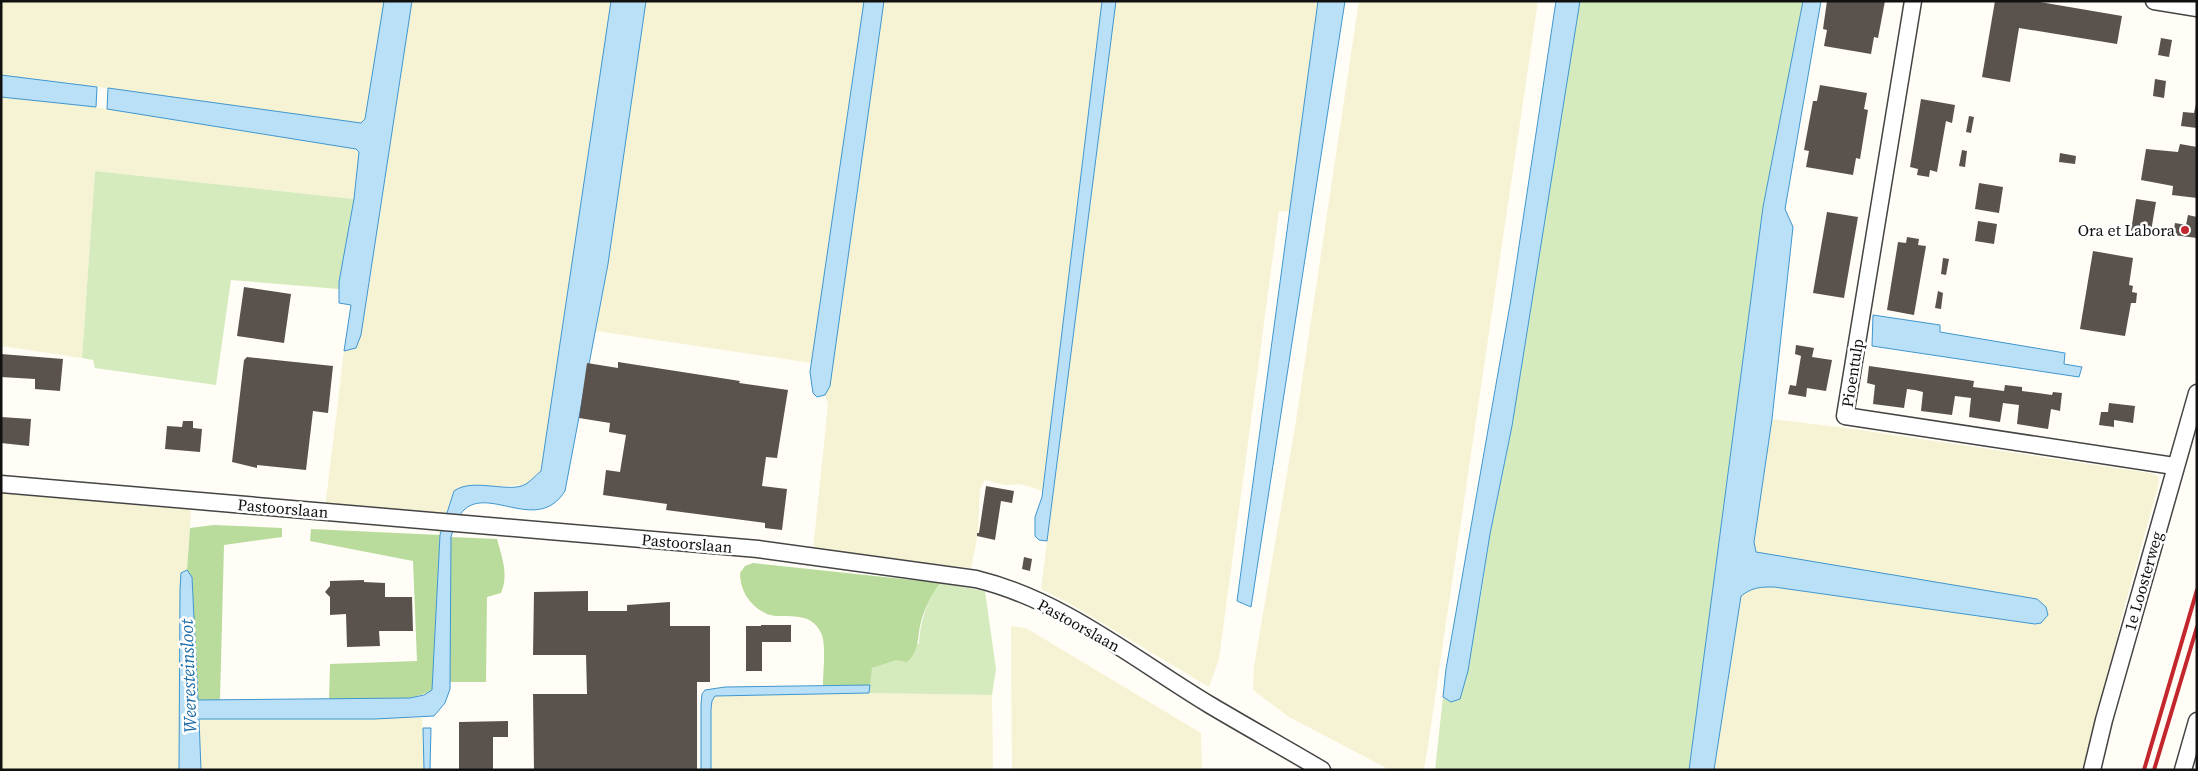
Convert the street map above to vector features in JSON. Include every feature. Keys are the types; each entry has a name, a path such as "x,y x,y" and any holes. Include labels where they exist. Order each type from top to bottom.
{"street":[{"name":"Pioentulp","path":"1913,1 1845,416 2174,466"},
{"path":"2154,1 2197,8"},
{"name":"1e Loosterweg","path":"2092,770 2174,466 2197,393"},
{"name":"Pastoorslaan","path":"1,484 758,549 976,579 999,585 1066,615 1210,705 1322,770"},
{"path":"2183,770 2197,721"}],"shaded area":[{"path":"1,1 384,1 365,119 362,123 356,124 1,75"},
{"path":"412,1 611,1 541,471 525,485 486,487 450,503 440,535 423,514 324,504 344,351 356,348 366,306"},
{"path":"646,1 864,1 812,363 596,331 608,264"},
{"path":"884,1 1102,1 1043,491 1020,484 1005,485 985,480 980,489 978,533 971,568 813,550 828,404 825,395 830,386"},
{"path":"1116,1 1318,1 1290,212 1279,211 1219,659 1209,687 1072,605 1041,589"},
{"path":"1359,1 1538,1 1427,752 1422,770 1390,770 1289,717 1253,690 1254,666 1296,421"},
{"path":"1,97 76,104 356,149 359,152 359,160 354,199 95,171 82,358 1,346"},
{"path":"1772,419 1854,429 2150,473 2158,476 2159,483 2122,616 2086,770 1714,770 1741,596 1751,589 1758,586 1774,587 2048,615 2046,607 1756,553 1754,542"},
{"path":"1,491 191,510 187,570 181,573 180,589 179,770 1,770"},
{"path":"1011,626 1026,628 1201,733 1202,770 1012,770"},
{"path":"869,693 992,695 993,770 711,770 711,709 715,696"},
{"path":"422,718 424,770 201,770 199,719"}],"green space":[{"path":"1580,1 1803,1 1763,207 1689,770 1435,770 1443,697 1446,700 1480,601 1490,534 1512,426"},
{"path":"95,171 354,199 339,289 231,280 216,385 95,368 93,360 82,358"},
{"path":"214,525 282,528 282,537 224,545 220,700 198,700 192,578 187,570 190,528"},
{"path":"311,529 440,535 432,690 409,698 329,699 330,664 417,661 413,561 310,541"},
{"path":"451,537 497,539 503,560 505,573 501,593 487,597 486,682 449,682"},
{"path":"753,563 940,583 925,609 921,620 916,650 907,662 897,660 872,668 870,685 823,685 823,640 817,626 803,618 772,615 754,606 746,596 740,579 740,573 745,566"},
{"path":"940,583 985,591 996,669 992,695 869,693 871,668 897,660 919,643 925,612 931,597"}],"water":[{"path":"384,1 412,1 361,335 356,348 344,351 351,305 339,303 339,282 354,199 359,152 356,149 107,109 108,88 361,123 365,119"},
{"name":"Weeresteinsloot","path":"611,1 646,1 608,264 565,491 554,503 542,509 528,510 488,503 476,504 465,509 458,518 451,537 450,689 445,703 434,716 375,719 199,719 201,770 179,770 180,589 181,573 187,570 192,577 198,700 410,698 424,695 432,690 440,535 454,491 471,485 519,487 526,484 541,471"},
{"path":"864,1 884,1 830,386 825,395 817,397 813,393 810,372"},
{"path":"1102,1 1116,1 1047,541 1039,540 1035,536 1035,517 1042,497"},
{"path":"1318,1 1345,1 1251,607 1237,601"},
{"path":"1556,1 1580,1 1512,426 1490,534 1468,671 1460,699 1451,702 1443,697 1446,669 1511,299"},
{"path":"1803,1 1821,1 1785,209 1793,227 1772,419 1754,542 1756,552 2037,599 2046,607 2048,615 2041,623 2035,624 1774,587 1753,589 1741,596 1714,770 1689,770 1763,207"},
{"path":"1,75 97,87 96,107 1,97"},
{"path":"1873,315 1940,325 1940,332 2065,353 2064,364 2082,367 2079,377 1872,346"},
{"path":"870,685 869,693 715,696 711,709 711,770 701,770 701,704 702,694 705,690 725,687"},
{"path":"423,728 431,728 430,770 424,770"}],"building":[{"path":"1827,1 1885,1 1878,38 1874,37 1871,54 1824,46 1827,30 1823,29"},
{"path":"1995,1 2034,1 2122,16 2117,44 2019,28 2010,82 1982,77"},
{"path":"2161,38 2172,40 2169,57 2158,55"},
{"path":"2155,79 2166,81 2164,98 2153,96"},
{"path":"1820,85 1867,93 1864,109 1868,110 1860,159 1856,158 1853,175 1806,167 1809,151 1804,150 1813,101 1817,101"},
{"path":"1921,99 1955,105 1952,123 1946,121 1937,172 1930,170 1929,177 1917,175 1918,169 1910,167"},
{"path":"2196,104 2197,128 2181,126 2183,112 2194,113"},
{"path":"1969,116 1974,117 1971,133 1966,132"},
{"path":"2180,144 2197,147 2197,198 2172,195 2173,186 2141,180 2146,149 2178,152"},
{"path":"1962,150 1967,151 1965,167 1959,166"},
{"path":"2060,153 2076,156 2075,164 2059,162"},
{"path":"1979,183 2003,187 1999,213 1975,209"},
{"path":"2136,199 2156,202 2151,231 2141,230 2140,238 2130,237"},
{"path":"1827,212 1858,217 1844,298 1813,293"},
{"name":"Ora et Labora","path":"2188,215 2197,217 2197,238 2173,235 2175,223 2186,225"},
{"path":"1978,221 1997,224 1994,244 1975,241"},
{"path":"1907,237 1919,239 1918,245 1926,246 1914,315 1887,310 1898,242 1906,243"},
{"path":"2093,251 2133,258 2129,285 2133,286 2132,292 2137,293 2136,303 2131,303 2125,336 2080,329"},
{"path":"1943,258 1949,259 1946,275 1941,274"},
{"path":"244,287 291,294 284,343 237,336"},
{"path":"1938,291 1943,293 1941,309 1935,308"},
{"path":"1796,345 1814,348 1812,357 1832,360 1826,391 1807,388 1806,397 1788,394 1790,385 1796,386 1801,356 1795,354"},
{"path":"1,354 63,359 60,391 35,389 35,379 1,377"},
{"path":"247,357 333,366 328,413 313,411 306,470 257,465 257,468 232,462 244,360"},
{"path":"618,362 788,390 777,458 766,457 762,486 787,489 782,530 765,528 765,523 666,510 667,504 603,495 606,470 620,472 626,435 609,432 610,423 579,418 587,363 618,368"},
{"path":"1869,366 1974,381 1973,387 2004,391 2005,385 2022,387 2022,391 2052,395 2053,392 2062,393 2060,411 2051,409 2048,429 2017,424 2019,405 2003,403 2000,422 1969,417 1971,398 1955,396 1952,415 1921,411 1923,392 1915,390 1907,389 1904,408 1873,404 1875,385 1867,383"},
{"path":"2109,403 2135,406 2133,423 2114,420 2114,427 2099,425 2101,412 2108,412"},
{"path":"1,417 31,419 29,446 1,443"},
{"path":"183,421 193,421 193,428 202,429 200,452 165,449 167,426 182,427"},
{"path":"986,486 1014,491 1012,503 1001,501 995,540 977,536"},
{"path":"1024,557 1032,559 1030,571 1022,569"},
{"path":"364,580 364,582 385,583 385,597 412,597 413,631 379,631 380,646 347,647 346,614 330,615 330,597 325,592 330,586 330,581"},
{"path":"588,591 588,611 627,611 627,605 670,602 670,626 710,626 710,682 697,682 697,770 534,770 533,694 587,694 586,655 533,655 534,592"},
{"path":"791,625 791,642 762,642 762,671 746,671 746,626"},
{"path":"508,721 508,737 493,737 493,770 459,770 459,722"}],"railway":[{"path":"2144,770 2197,590"},
{"path":"2154,770 2197,627"}],"place":[{"name":"Ora et Labora","path":"2185,230"}]}
